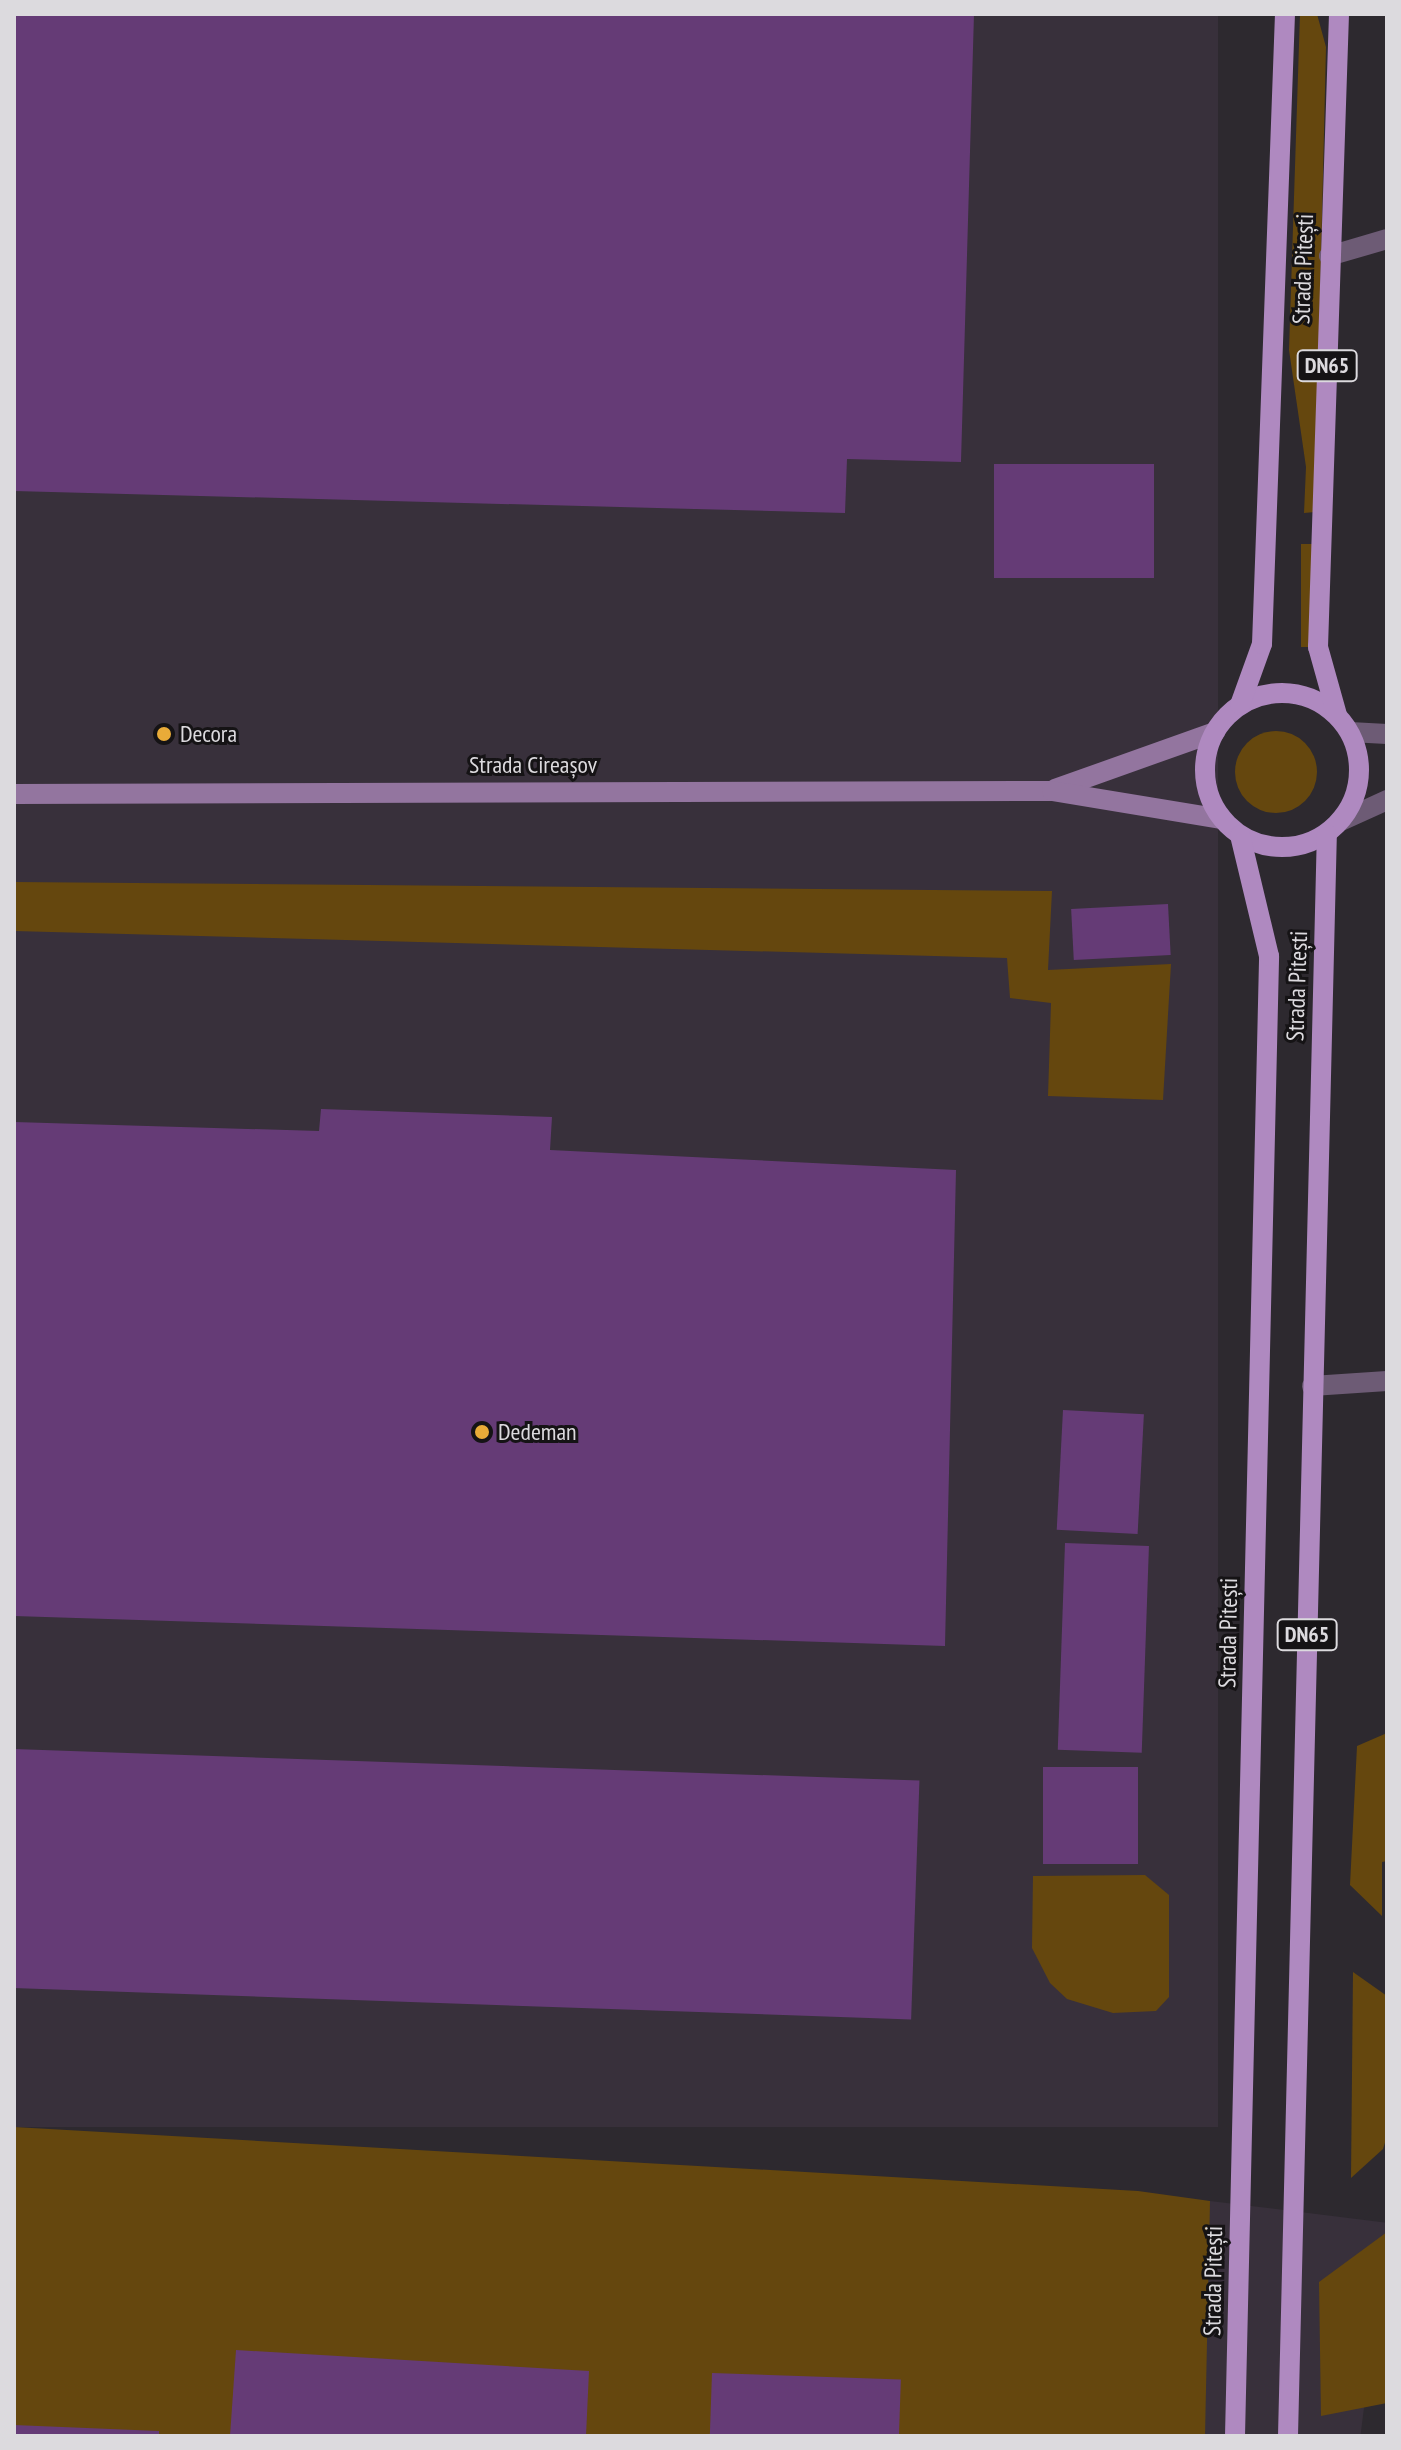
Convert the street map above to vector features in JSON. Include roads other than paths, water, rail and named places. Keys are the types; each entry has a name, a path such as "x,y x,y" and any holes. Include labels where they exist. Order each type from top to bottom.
{"main road":[{"name":"Strada Pitești","path":"1240,705 1262,644 1285,14"},
{"name":"Strada Pitești","path":"1337,715 1318,647 1339,14"},
{"name":"Strada Pitești","path":"1215,732 1240,705 1264,694 1291,693 1316,700 1337,715 1350,732 1359,754 1360,777 1334,827 1312,1386 1288,2436"},
{"name":"Strada Cireașov","path":"1052,791 1215,732"},
{"path":"1215,732 1207,749 1206,786 1221,819 1240,835 1284,846 1334,827"},
{"name":"Strada Cireașov","path":"14,794 1052,791 1221,819"},
{"name":"Strada Pitești","path":"1235,2436 1269,956 1240,835"}],"street":[{"path":"1329,256 1387,239"},
{"path":"1350,732 1387,734"},
{"path":"1334,827 1387,800"},
{"path":"1312,1386 1387,1381"}],"place":[{"name":"Decora","path":"164,734"},
{"name":"Dedeman","path":"482,1432"}]}
